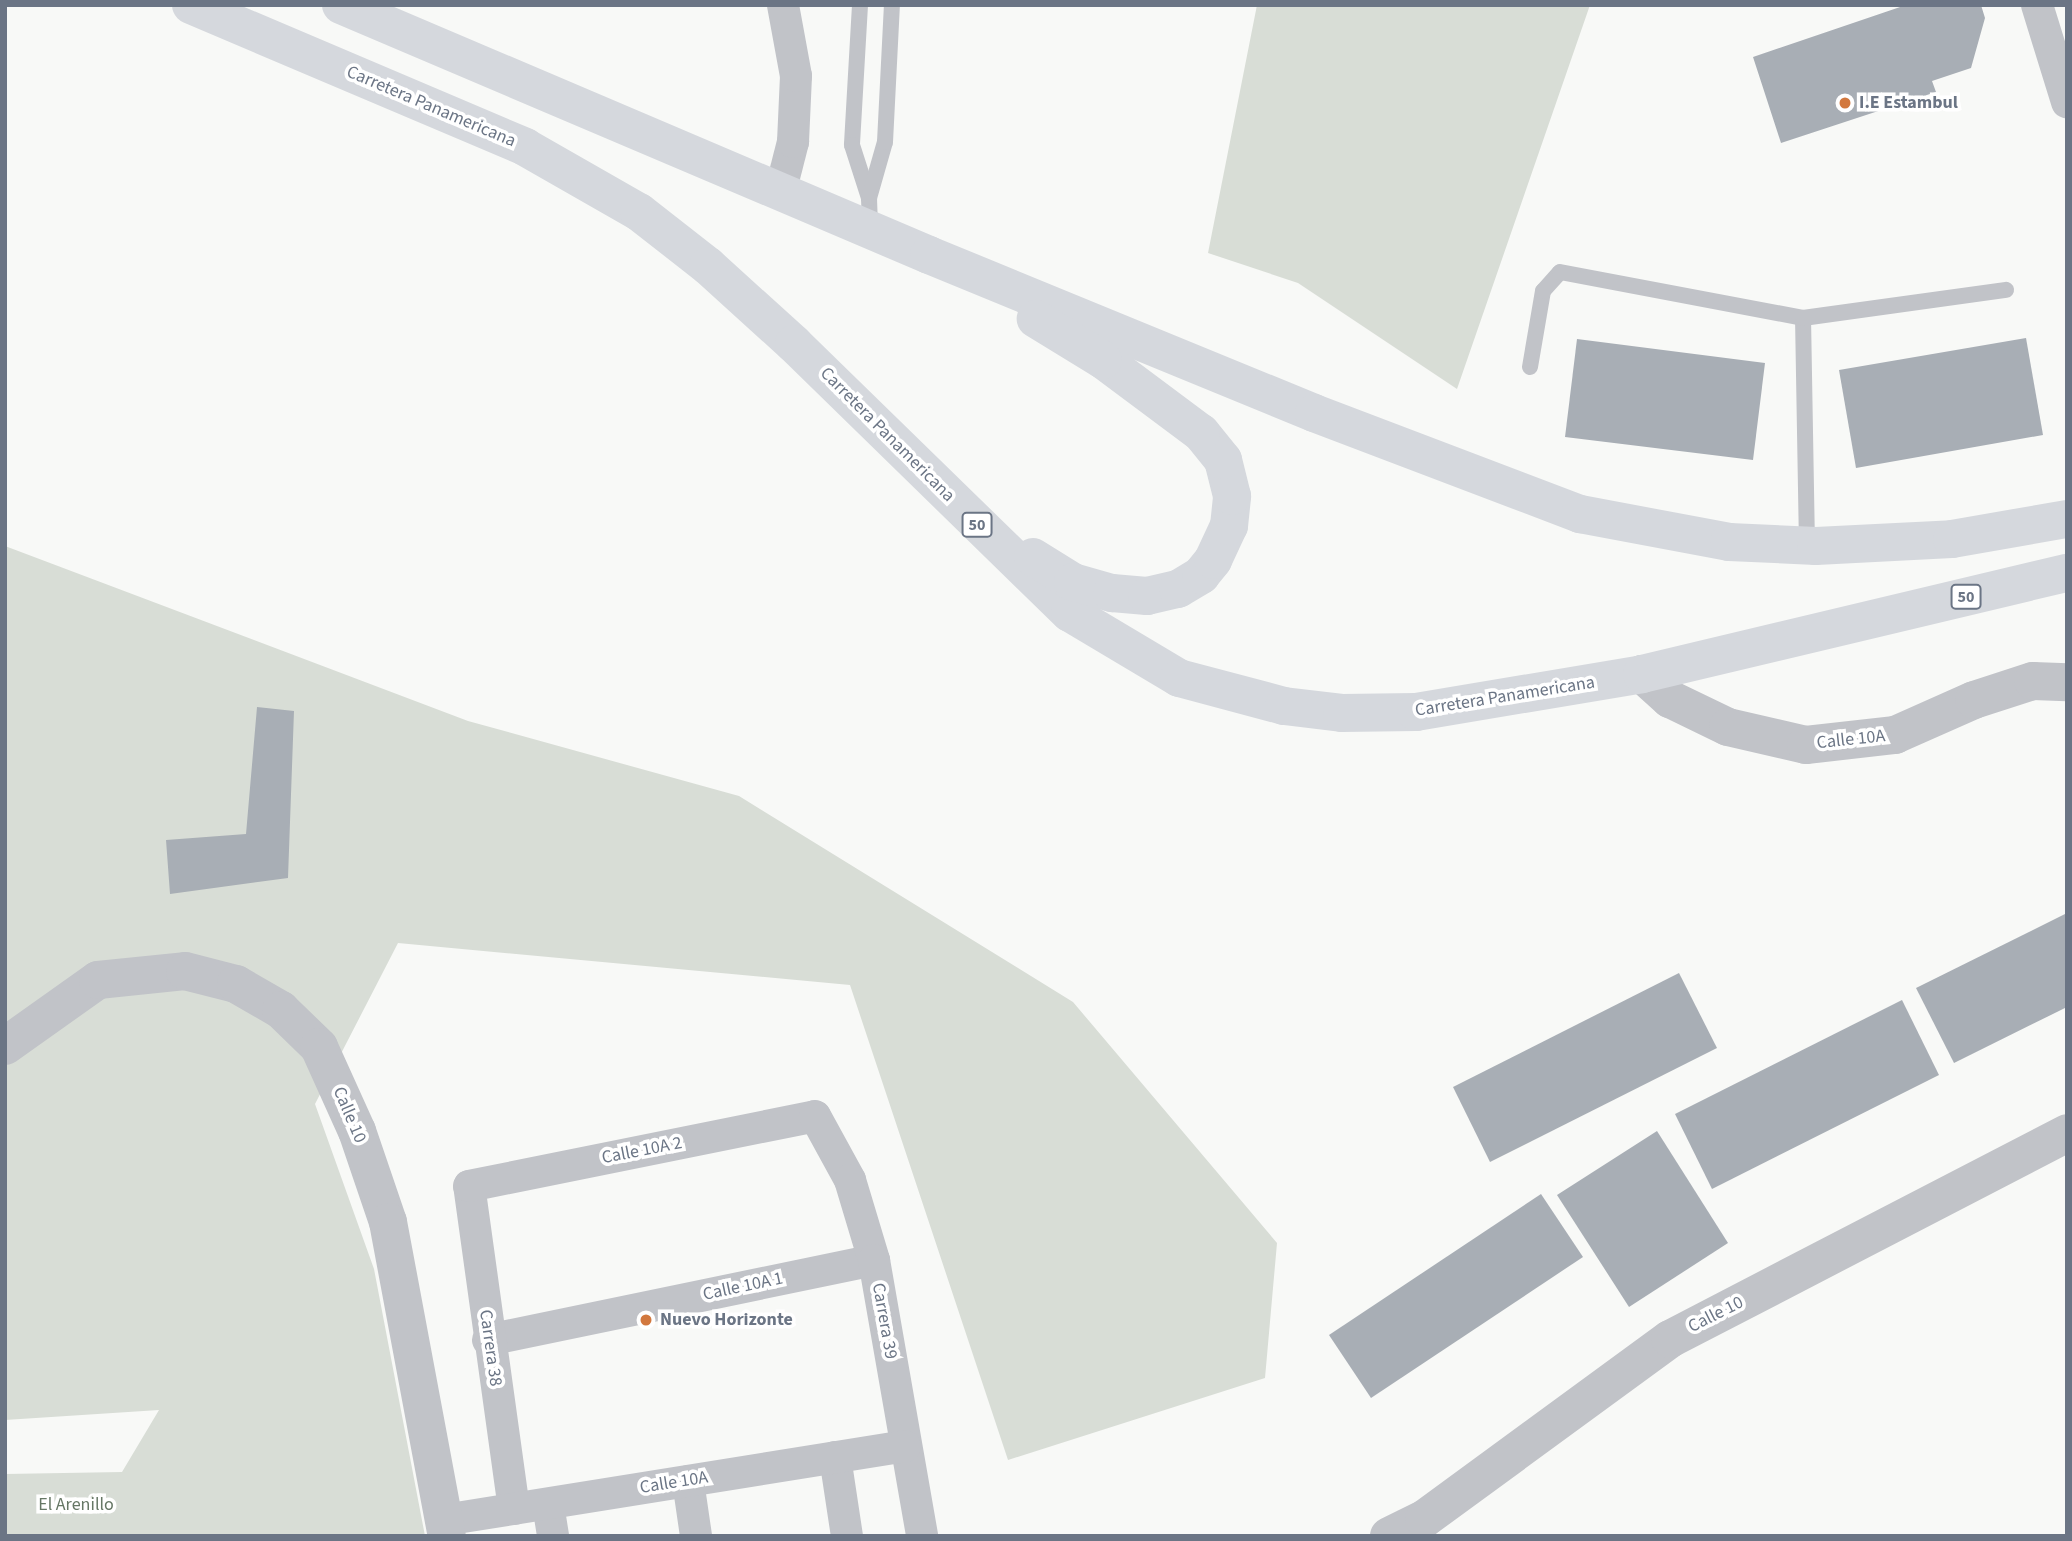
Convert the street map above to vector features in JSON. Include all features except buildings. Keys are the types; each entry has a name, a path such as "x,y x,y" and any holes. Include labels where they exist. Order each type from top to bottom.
{"highway":[{"name":"Carretera Panamericana","path":"191,5 482,127 595,183 708,266 1070,613 1119,645 1178,678 1284,706 1342,713 1416,712 1642,674 2067,573"},
{"path":"341,5 781,189 870,214 929,255 1103,360 1173,409 1223,460 1232,496 1229,526 1201,575 1178,589 1146,596 1112,593 1073,582 949,496"},
{"path":"929,255 1314,413 1580,514 1729,542 1807,546 1952,539 2067,519"}],"street":[{"path":"781,189 793,142 796,76 783,5"},
{"path":"2037,5 2067,102"},
{"name":"Calle 10A","path":"1642,674 1670,699 1727,727 1806,746 1895,736 1974,700 2033,681 2067,682"},
{"name":"Calle 10","path":"5,1046 98,981 185,971 236,984 281,1010 319,1047 357,1131 388,1222 446,1528"},
{"name":"Calle 10A 2","path":"469,1186 815,1116"},
{"name":"Carrera 39","path":"815,1116 850,1180 873,1260 922,1536"},
{"name":"Calle 10","path":"1389,1536 1424,1519 1670,1339 2067,1133"},
{"name":"Carrera 38","path":"469,1186 488,1340 514,1509"},
{"name":"Calle 10A 1","path":"488,1340 873,1260"},
{"name":"Calle 10A","path":"446,1528 514,1509 905,1446"},
{"path":"835,1457 847,1536"},
{"path":"688,1481 696,1536"},
{"path":"548,1504 553,1536"}],"lane":[{"path":"860,5 852,145 870,214"},
{"path":"870,214 885,142 892,5"},
{"path":"1530,367 1543,291 1560,272 1803,318 2006,290"},
{"path":"1803,318 1807,546"}],"green space":[{"path":"1257,5 1590,5 1457,389 1298,283 1208,253"},
{"name":"El Arenillo","path":"5,546 468,721 739,796 1073,1002 1277,1243 1265,1378 1008,1460 850,985 398,943 315,1104 374,1269 425,1536 5,1536 5,1474 122,1472 159,1410 5,1420"}],"place":[{"name":"I.E Estambul","path":"1845,103"},
{"name":"Nuevo Horizonte","path":"646,1320"}]}
